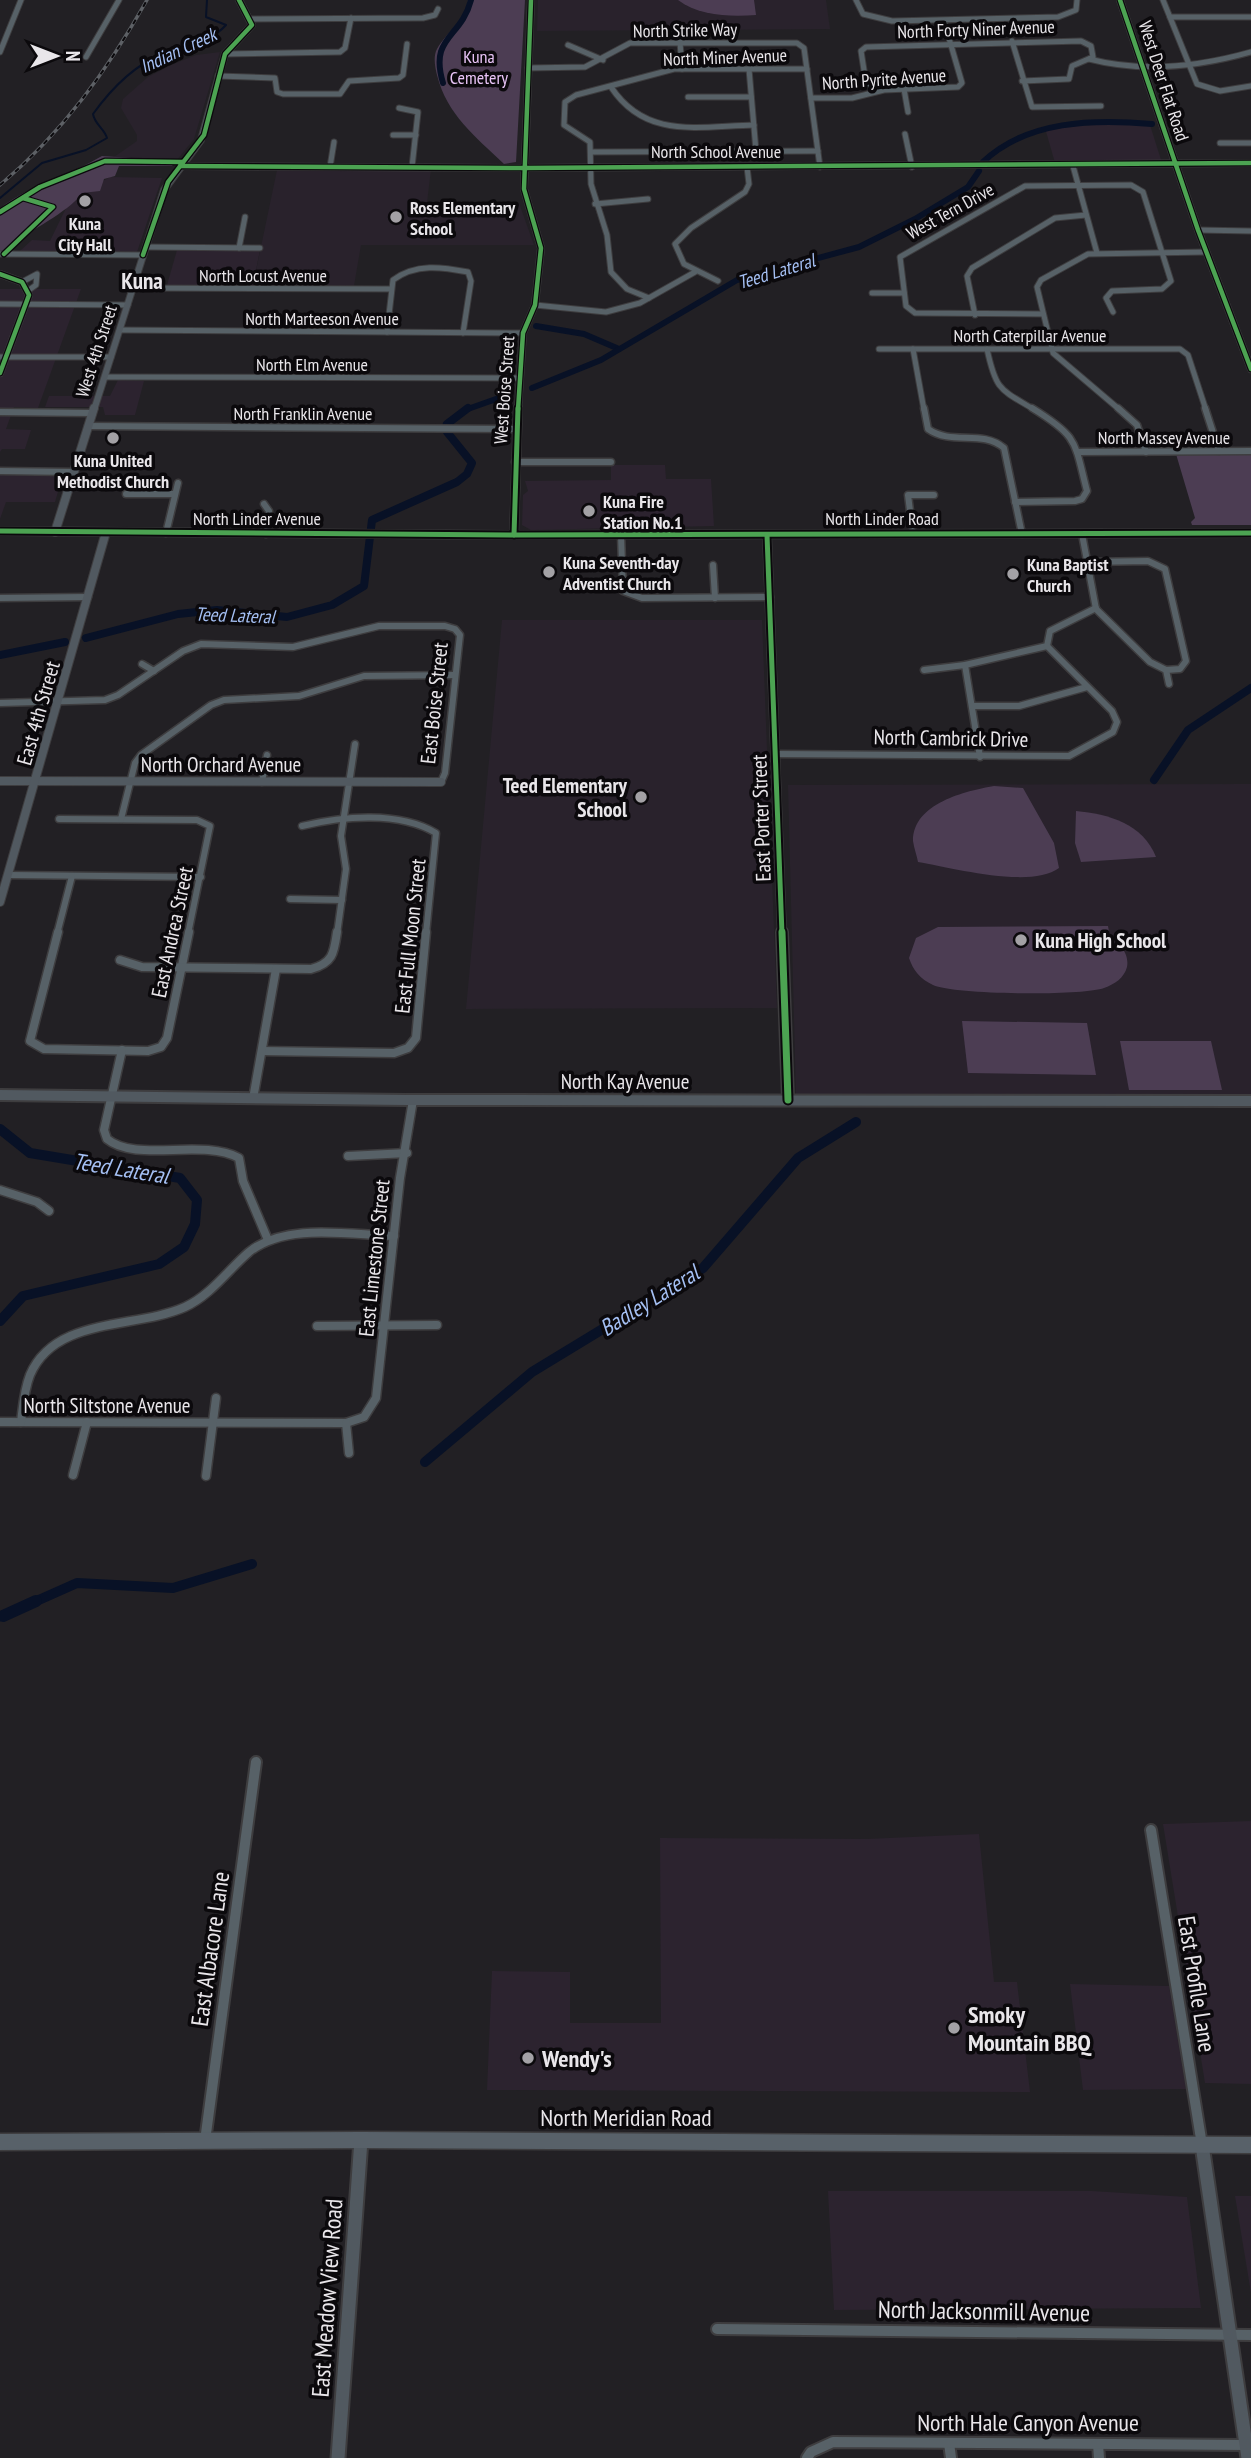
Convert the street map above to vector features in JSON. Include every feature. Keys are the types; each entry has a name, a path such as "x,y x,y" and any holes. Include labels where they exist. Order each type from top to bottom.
{"main road":[{"name":"North Meridian Road","path":"0,2142 361,2140 1251,2145"}],"street":[{"path":"0,52 21,0"},
{"path":"86,57 119,0"},
{"path":"239,0 252,19 410,18 435,15 438,9"},
{"name":"West Boise Street","path":"514,536 515,462 523,333 535,305 541,248 525,201 531,0"},
{"path":"856,0 859,10 869,17 892,21 1053,17 1071,13 1078,6 1077,0"},
{"name":"West Deer Flat Road","path":"1120,0 1198,230 1247,349 1251,369"},
{"path":"1163,0 1194,80 1201,86 1220,90 1251,86"},
{"path":"309,18 311,9"},
{"path":"377,18 378,9"},
{"path":"1170,17 1251,17"},
{"path":"225,54 340,52 345,48 351,18"},
{"name":"West 4th Street","path":"55,532 164,190 204,135 225,54 248,31 252,19"},
{"path":"944,21 950,46"},
{"path":"1012,41 1029,105 1034,108 1101,106"},
{"name":"North Forty Niner Avenue","path":"877,91 866,83 861,51 866,47 989,46 1012,41 1086,42 1094,55 1089,60"},
{"path":"680,42 682,69"},
{"name":"North Strike Way","path":"528,68 567,68 603,60 612,50 630,43 791,42 804,48 807,69"},
{"path":"218,76 278,80 280,94 340,94 349,81 399,78 403,75 407,44"},
{"path":"568,45 603,60"},
{"name":"North Pyrite Avenue","path":"811,98 852,98 877,91 958,87 962,83 950,46"},
{"path":"1238,46 1251,52"},
{"path":"1023,81 1069,79 1072,66 1089,60 1109,65 1209,65 1251,52"},
{"name":"North Miner Avenue","path":"591,152 587,138 564,125 565,102 576,95 659,72 682,69 807,69"},
{"path":"749,69 756,151"},
{"path":"807,69 820,167"},
{"path":"611,87 628,111 651,121 681,125 754,125"},
{"path":"904,89 908,113"},
{"path":"688,97 751,97"},
{"path":"398,108 418,112 412,167"},
{"path":"905,134 912,167"},
{"path":"393,135 416,135"},
{"path":"330,167 334,142"},
{"path":"1220,144 1251,143"},
{"path":"649,298 627,289 611,272 607,235 594,204 591,152 818,151"},
{"name":"North School Avenue","path":"180,166 591,168 1251,163"},
{"path":"1073,166 1097,253"},
{"path":"718,281 695,272 678,257 675,249 678,239 743,194 749,183 747,167"},
{"path":"1077,184 1136,186 1143,192 1171,281 1169,286 1112,291 1106,298 1113,312"},
{"name":"West Tern Drive","path":"975,315 924,315 908,309 899,260 904,253 1025,186 1077,184"},
{"path":"594,204 648,199"},
{"path":"1043,314 975,315 967,276 972,268 1055,218 1086,215"},
{"path":"239,248 245,218"},
{"path":"1198,230 1251,231"},
{"path":"0,254 47,256 260,248"},
{"path":"1146,452 1137,425 1051,349 1038,284 1082,256 1097,253 1206,252"},
{"path":"0,373 3,357 27,304 29,290 36,285 37,274 47,256"},
{"path":"387,332 393,280 402,271 448,268 468,272 471,281 463,333"},
{"path":"535,305 606,312 649,298 695,272"},
{"path":"0,274 22,282 29,290"},
{"path":"22,282 37,274"},
{"name":"North Locust Avenue","path":"134,288 391,289"},
{"path":"872,293 904,293"},
{"path":"0,304 128,306"},
{"name":"North Marteeson Avenue","path":"120,330 523,333"},
{"name":"North Caterpillar Avenue","path":"879,349 1180,349 1188,355 1219,452"},
{"path":"913,349 930,432 948,438 989,439 999,442 1004,448 1022,534"},
{"path":"987,349 993,378 999,388 1062,427 1073,438 1087,491 1084,497 1075,501 1015,502"},
{"path":"3,357 111,357"},
{"name":"North Elm Avenue","path":"104,377 520,378"},
{"path":"0,412 92,413"},
{"name":"North Franklin Avenue","path":"88,426 517,429"},
{"name":"North Massey Avenue","path":"1077,452 1251,451"},
{"path":"515,462 611,462"},
{"path":"0,471 74,472"},
{"path":"166,533 178,483"},
{"path":"126,494 175,494"},
{"path":"913,534 908,495 934,495"},
{"path":"264,504 269,511 266,534"},
{"name":"North Linder Avenue","path":"0,531 514,536"},
{"name":"East 4th Street","path":"0,902 107,532"},
{"name":"North Linder Road","path":"514,536 1251,533"},
{"path":"1082,534 1087,562 1096,608 1150,662 1166,670 1180,669 1186,661 1163,566 1148,561 1087,562"},
{"path":"621,535 623,591 628,595 642,598 770,597"},
{"name":"East Porter Street","path":"767,535 788,1100"},
{"path":"713,565 715,598"},
{"path":"0,598 88,597"},
{"path":"1047,646 1051,631 1086,610 1096,608"},
{"name":"East Boise Street","path":"154,671 201,644 286,647 327,641 379,626 455,629 460,635 445,774 441,782"},
{"path":"924,670 965,665 1047,646"},
{"path":"972,706 1018,706 1087,687 1047,646"},
{"path":"0,703 105,699 118,695 154,671 142,664"},
{"path":"965,665 980,757"},
{"path":"1166,670 1169,684"},
{"path":"59,818 121,819 135,763 148,748 211,705 224,700 299,695 363,676 455,675"},
{"name":"North Cambrick Drive","path":"776,754 1069,756 1113,733 1117,726 1112,710 1087,687"},
{"path":"120,960 142,967 311,969 326,965 334,954 342,900 346,869 341,846 343,820 355,744"},
{"path":"262,782 267,755"},
{"name":"North Orchard Avenue","path":"0,780 441,782"},
{"name":"East Andrea Street","path":"121,819 207,823 211,830 167,1038 161,1047 122,1050"},
{"path":"302,826 316,821 343,820"},
{"name":"East Full Moon Street","path":"262,1051 394,1053 408,1048 416,1038 438,840 436,833 430,827 411,821 343,820"},
{"path":"8,875 201,877"},
{"path":"72,876 29,1037 32,1045 44,1049 122,1050 104,1130 110,1142 125,1147 222,1149 233,1152 239,1158 243,1181 268,1240"},
{"path":"290,899 342,900"},
{"path":"253,1099 276,969"},
{"name":"North Kay Avenue","path":"0,1095 413,1100 1251,1101"},
{"name":"East Limestone Street","path":"364,1418 376,1398 400,1178 407,1153 413,1100"},
{"path":"348,1156 407,1153"},
{"path":"0,1191 37,1202 49,1211"},
{"path":"21,1422 33,1370 64,1338 185,1307 214,1290 256,1248 268,1240 288,1236 394,1236"},
{"path":"317,1326 437,1325"},
{"name":"North Siltstone Avenue","path":"213,1423 216,1398"},
{"name":"North Siltstone Avenue","path":"0,1422 346,1423 364,1418"},
{"path":"73,1475 87,1422"},
{"path":"206,1476 213,1423"},
{"path":"346,1423 349,1453"},
{"name":"East Albacore Lane","path":"205,2141 256,1762"},
{"name":"East Profile Lane","path":"1151,1830 1202,2144"},
{"name":"East Meadow View Road","path":"338,2458 361,2140"},
{"path":"1202,2144 1247,2451"},
{"name":"North Jacksonmill Avenue","path":"717,2329 1251,2335"},
{"name":"North Hale Canyon Avenue","path":"809,2455 833,2442 1098,2444 1247,2451"},
{"path":"950,2443 951,2458"},
{"path":"1098,2444 1100,2458"}],"shaded area":[{"path":"538,0 826,0 830,29 537,31"},
{"path":"220,52 194,139 176,161 114,157 137,141 137,135 121,108 123,99 148,77 171,65 196,55"},
{"path":"1137,122 1150,125 1162,163 1055,163 1045,128"},
{"name":"Ross Elementary School","path":"431,169 427,203 519,203 534,245 361,245 354,286 253,285 277,170"},
{"path":"110,177 162,178 137,252 20,251 32,240 50,241 67,206 82,193"},
{"path":"177,250 260,250 253,285 167,285"},
{"path":"0,289 81,289 38,408 14,407 6,429 31,430 25,449 2,449 0,452"},
{"path":"118,380 144,381 135,415 105,415 103,407 45,407 49,396 110,396"},
{"path":"611,465 665,465 666,479 711,479 714,526 531,530 522,525 523,495 528,491 525,481 611,480"},
{"path":"0,475 62,478 55,502 6,502 0,519"},
{"path":"502,620 762,620 777,1008 466,1009"},
{"name":"Kuna High School","path":"1251,784 1251,1095 796,1096 788,785"},
{"path":"1251,1821 1251,2084 1205,2083 1163,1824"},
{"path":"979,1834 994,1982 1017,1982 1030,2092 487,2090 492,1971 570,1972 570,2023 661,2023 660,1838 867,1839"},
{"path":"1070,1984 1169,1986 1186,2089 1083,2090"},
{"path":"828,2191 1092,2191 1187,2197 1201,2308 834,2310"},
{"path":"1235,2196 1251,2196 1251,2293"}],"green space":[{"name":"Kuna Cemetery","path":"468,0 525,0 516,162 504,164 463,124 448,102 437,75 436,52 464,14"},
{"path":"678,0 754,0 756,15 705,12"},
{"path":"102,156 176,161 172,166 119,166 115,176 104,179 100,191 82,193 63,211 0,254 0,208"},
{"path":"1176,454 1251,455 1251,525 1192,525 1191,522 1195,518"},
{"path":"994,786 1023,788 1054,843 1059,868 1030,877 1011,877 918,862 913,841 915,828 931,808 970,791"},
{"path":"1076,811 1101,815 1124,823 1143,836 1156,857 1081,862 1075,843"},
{"path":"1108,926 1109,932 1105,933 1124,951 1127,967 1115,982 1091,991 1018,993 946,988 933,985 921,977 909,958 916,938 938,927"},
{"path":"962,1021 1087,1023 1096,1075 968,1073"},
{"path":"1120,1041 1211,1041 1222,1090 1129,1090"}],"waterway":[{"name":"Indian Creek","path":"0,198 42,163 86,150 107,138 93,114 115,87 132,72 162,54 204,40 226,25 206,17 207,0"},
{"path":"443,83 440,68 443,46 460,23 471,0"},
{"name":"Teed Lateral","path":"983,162 1020,138 1062,125 1107,122 1152,124"},
{"name":"Teed Lateral","path":"532,388 601,360 737,280 859,247 915,219 968,187 979,171"},
{"path":"536,326 584,334 619,349"},
{"name":"Teed Lateral","path":"466,410 510,394"},
{"name":"Teed Lateral","path":"447,424 466,410"},
{"name":"Teed Lateral","path":"86,638 178,614 217,610 287,617 332,605 364,586 372,520 457,482 467,474 472,463 447,432"},
{"name":"Teed Lateral","path":"0,655 65,642"},
{"name":"Badley Lateral","path":"1154,780 1188,730 1251,688"},
{"name":"Badley Lateral","path":"425,1462 532,1372 703,1268 798,1158 856,1122"},
{"name":"Teed Lateral","path":"0,1129 30,1153 180,1178 197,1200 195,1224 184,1247 159,1264 23,1296 0,1321"},
{"name":"Badley Lateral","path":"32,1603 77,1583 173,1588 252,1564"},
{"name":"Badley Lateral","path":"3,1616 36,1601"}],"railway":[{"path":"0,185 64,122 100,76 147,0"}],"cycle path":[{"path":"143,255 168,182 204,135 225,54 252,25 239,0"},
{"path":"514,535 515,462 523,333 535,305 541,248 524,189 531,0"},
{"path":"1120,0 1198,230 1251,369"},
{"path":"0,212 40,187 105,161 119,159 183,162"},
{"path":"180,166 524,168 1251,163"},
{"path":"4,254 53,207 23,198"},
{"path":"0,274 22,282 29,295 0,373"},
{"path":"0,531 514,535 1251,533"},
{"path":"767,535 788,1100"}],"place":[{"name":"Kuna City Hall","path":"85,201"},
{"name":"Ross Elementary School","path":"396,217"},
{"name":"Kuna United Methodist Church","path":"113,438"},
{"name":"Kuna Fire Station No.1","path":"589,511"},
{"name":"Kuna Seventh-day Adventist Church","path":"549,572"},
{"name":"Kuna Baptist Church","path":"1013,574"},
{"name":"Teed Elementary School","path":"641,797"},
{"name":"Kuna High School","path":"1021,940"},
{"name":"Smoky Mountain BBQ","path":"954,2028"},
{"name":"Wendy's","path":"528,2058"}],"district":[{"name":"Kuna","path":"142,280"}]}
